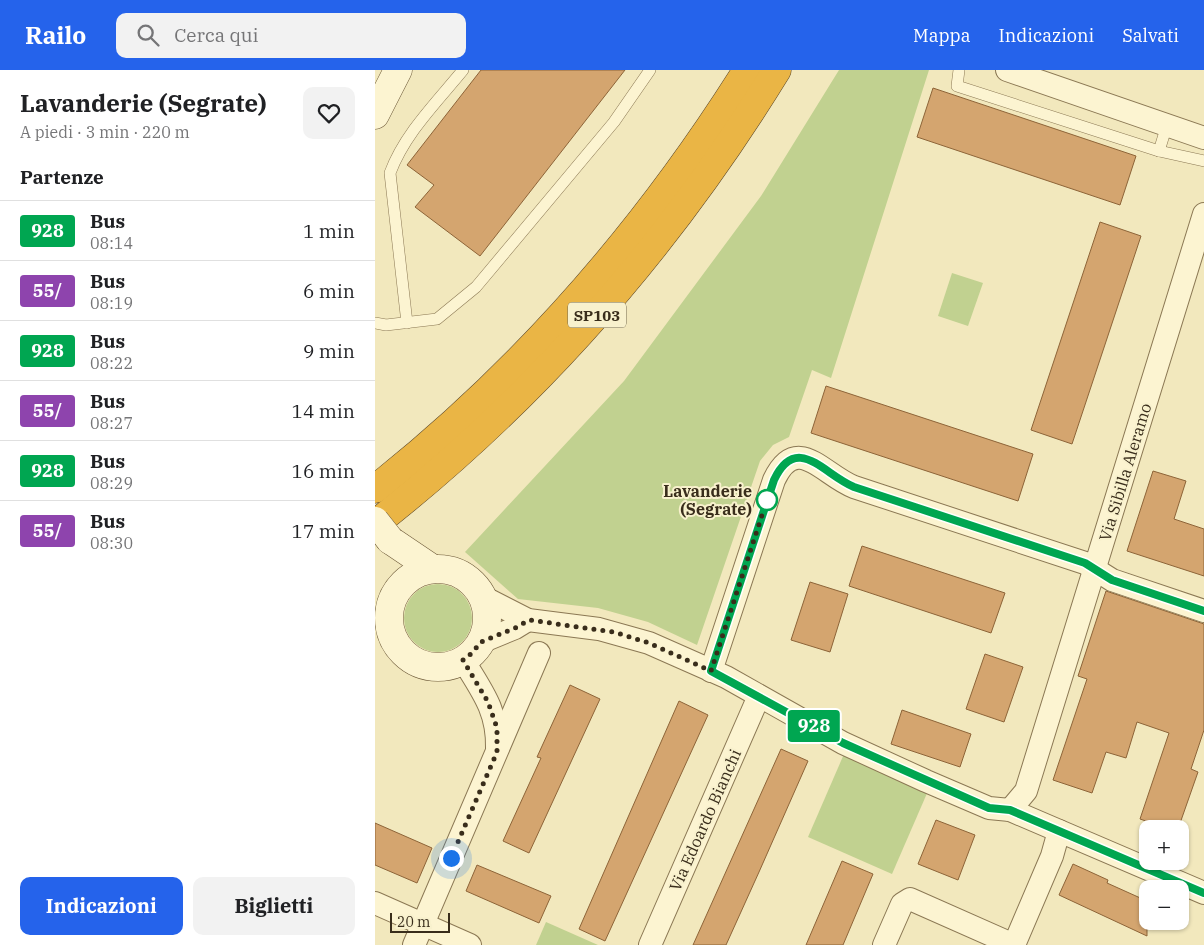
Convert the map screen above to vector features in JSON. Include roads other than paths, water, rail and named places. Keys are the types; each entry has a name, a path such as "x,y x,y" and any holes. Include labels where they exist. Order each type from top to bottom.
{"highway":[{"name":"SP103","path":"375,489 467,410 514,365 597,276 683,166 747,70"},
{"name":"SP103","path":"380,528 530,388 606,305 700,187 777,70"}],"street":[{"path":"375,115 399,70"},
{"path":"1007,70 1204,138"},
{"name":"Via Sibilla Aleramo","path":"1010,810 1026,791 1204,214"},
{"path":"711,671 774,480 781,466 787,461 799,458 806,459 854,487 1085,563 1112,580 1204,611"},
{"path":"380,528 433,569"},
{"path":"380,528 399,561 389,603 390,628 395,640 404,653 417,662 434,667 451,665 472,651 529,620"},
{"path":"389,603 413,576 433,569 449,570 460,574 473,583 483,597 487,625 472,651 497,728 497,752"},
{"path":"483,597 529,620 614,632 649,643 711,671 843,743 918,777 989,808 1010,810 1204,893"},
{"path":"375,650 404,653"},
{"path":"414,945 539,653"},
{"name":"Via Edoardo Bianchi","path":"650,945 759,696"},
{"path":"885,945 903,902 911,899 1014,945 1052,856 1059,831"},
{"path":"375,903 470,945"}],"lane":[{"path":"407,323 390,173 396,156 407,139 463,70"},
{"path":"375,323 386,325 437,319 476,287 614,122 650,70"},
{"path":"959,70 957,86 1159,151 1204,161"},
{"path":"1159,151 1167,125"}],"place":[{"name":"Lavanderie (Segrate)","path":"767,500"}]}
